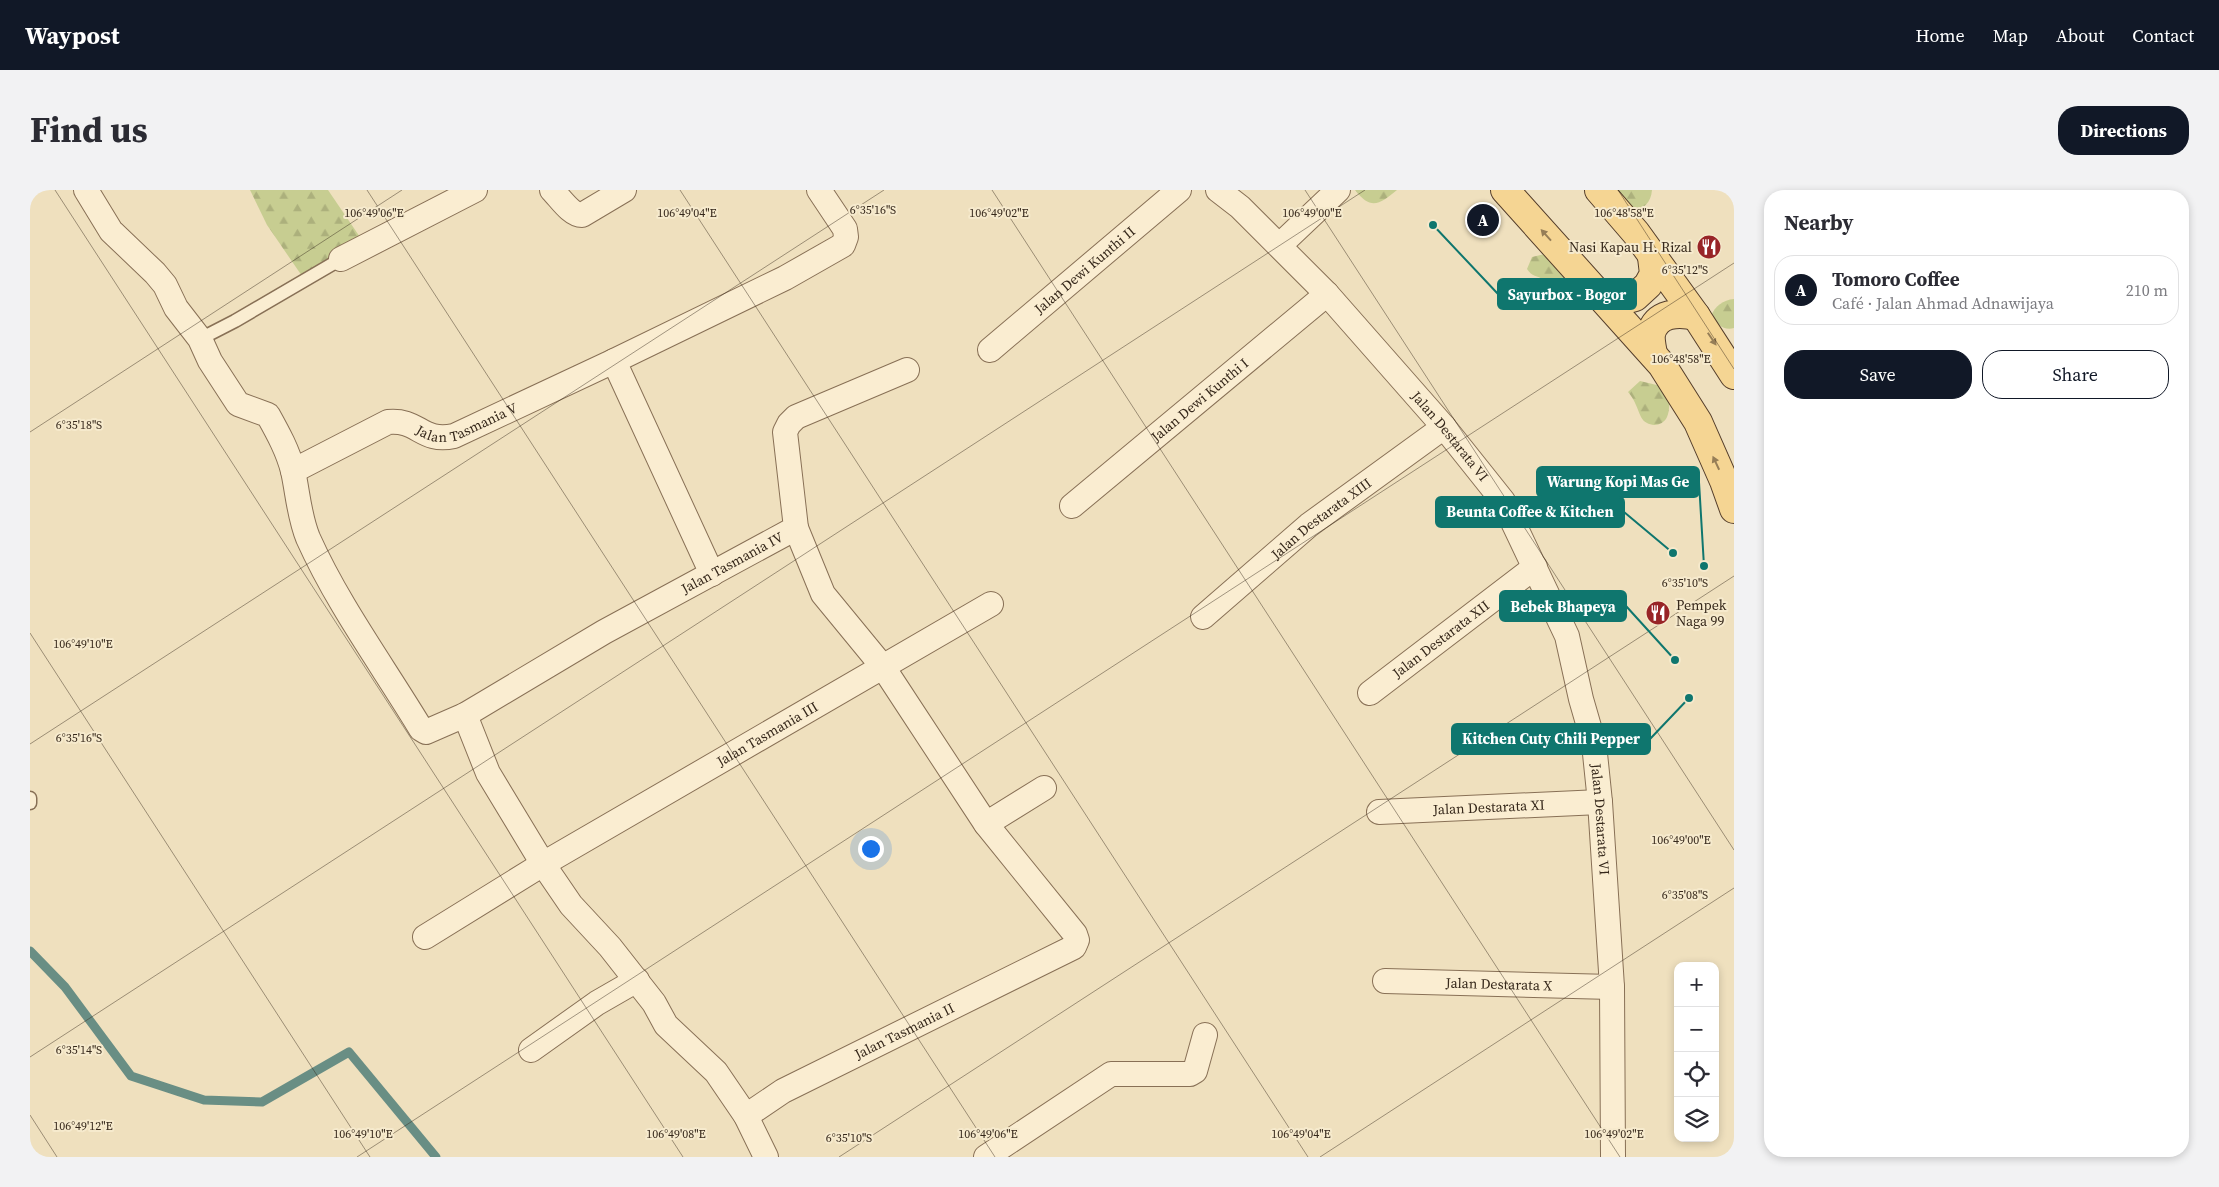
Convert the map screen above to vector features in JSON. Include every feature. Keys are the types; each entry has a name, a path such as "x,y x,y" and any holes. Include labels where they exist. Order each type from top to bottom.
{"main road":[{"path":"1505,190 1662,366 1698,422 1734,509"},
{"path":"1599,190 1636,232 1732,368"},
{"path":"1602,297 1617,302 1635,298 1648,285 1654,274 1652,257"},
{"path":"1653,354 1651,335 1657,323 1672,313 1681,312 1696,316"}],"street":[{"name":"Jalan Tasmania IV","path":"86,190 111,231 155,272 165,285 176,308 200,339 210,362 238,404 268,415 286,450 293,471 301,522 313,547 352,619 420,729 426,732 465,715 604,632 796,528 785,432 789,424 796,417 907,370"},
{"path":"341,259 475,190"},
{"path":"552,190 577,215 582,215 624,190"},
{"name":"Jalan Tasmania V","path":"293,471 388,422 399,421 408,424 430,437 441,439 454,436 785,278 843,245 846,237 845,229 819,190"},
{"name":"Jalan Dewi Kunthi II","path":"990,350 1179,190"},
{"name":"Jalan Destarata VI","path":"1218,190 1240,207 1280,245 1327,294 1444,427 1503,502 1567,636 1581,699 1594,744 1600,802 1612,988 1613,1157"},
{"path":"1280,245 1338,190"},
{"name":"Jalan Dewi Kunthi I","path":"1072,506 1327,294"},
{"path":"614,360 712,574"},
{"name":"Jalan Destarata XIII","path":"1203,617 1309,525 1444,427"},
{"path":"796,528 823,594 883,667 986,824 1044,788"},
{"name":"Jalan Destarata XII","path":"1370,693 1535,566"},
{"name":"Jalan Tasmania III","path":"425,937 543,864 991,604"},
{"path":"465,715 488,773 543,864 571,906 610,947 637,980 654,1003 666,1025 716,1072 746,1116 766,1157"},
{"name":"Jalan Destarata XI","path":"1378,812 1600,802"},
{"name":"Jalan Tasmania II","path":"746,1116 783,1091 1074,947 1077,940 1075,934 986,824"},
{"path":"532,1050 597,1003 637,980"},
{"name":"Jalan Destarata X","path":"1385,981 1612,988"},
{"path":"986,1157 1111,1074 1190,1074 1195,1070 1205,1035"}],"lane":[{"path":"200,339 235,321 341,259"},
{"path":"30,798 30,804"}],"green space":[{"path":"250,190 328,190 364,243 302,276 267,225"},
{"path":"1355,190 1397,190 1380,202 1371,203 1361,197"},
{"path":"1598,190 1652,190 1649,201 1634,214"},
{"path":"1549,253 1578,289 1574,296 1560,304 1554,298 1547,282 1527,269 1532,257"},
{"path":"1734,299 1734,328 1727,329 1718,324 1711,316 1720,304"},
{"path":"1640,381 1665,387 1670,393 1668,415 1662,423 1654,425 1646,423 1641,417 1628,392"}],"waterway":[{"path":"30,951 65,987 131,1076 204,1100 262,1102 349,1052 436,1157"}],"place":[{"name":"Tomoro Coffee","path":"1483,220"},
{"name":"Sayurbox - Bogor","path":"1433,225"},
{"name":"Nasi Kapau H. Rizal","path":"1709,247"},
{"name":"Beunta Coffee & Kitchen","path":"1673,553"},
{"name":"Warung Kopi Mas Ge","path":"1704,566"},
{"name":"Pempek Naga 99","path":"1658,613"},
{"name":"Bebek Bhapeya","path":"1675,660"},
{"name":"Kitchen Cuty Chili Pepper","path":"1689,698"}]}
